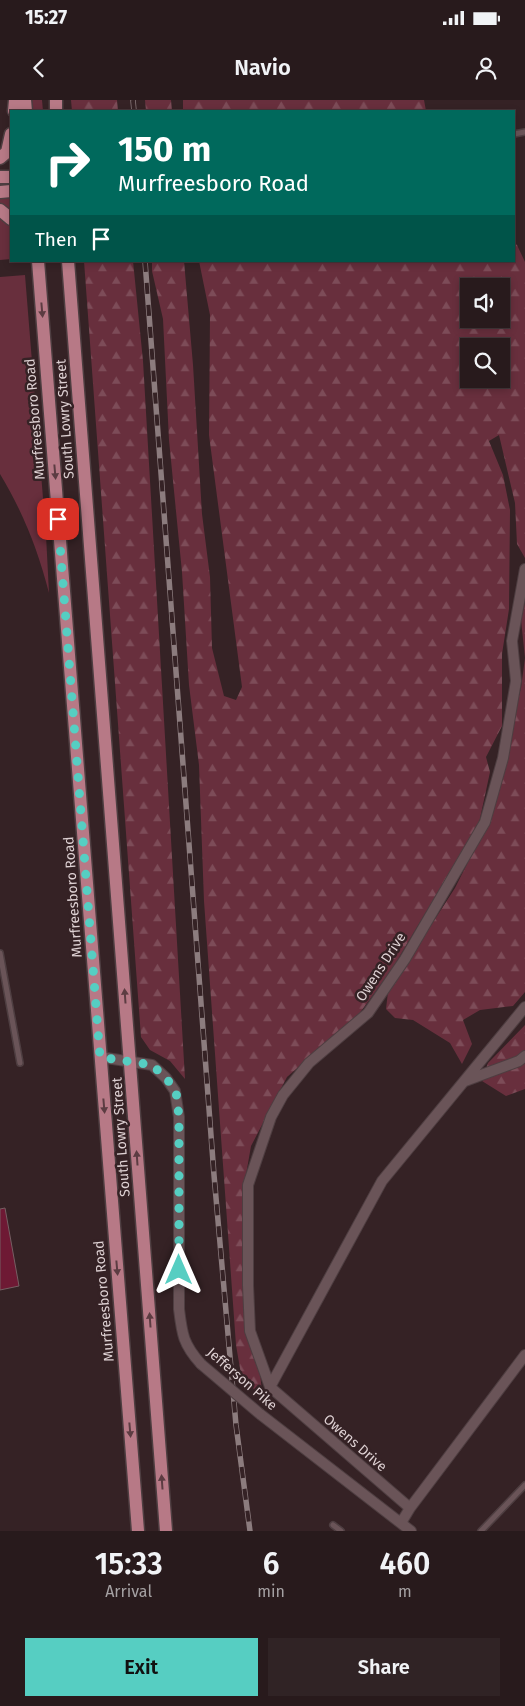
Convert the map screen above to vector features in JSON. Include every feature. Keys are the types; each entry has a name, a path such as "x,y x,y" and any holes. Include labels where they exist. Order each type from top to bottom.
{"main road":[{"path":"0,158 7,152 10,138"},
{"path":"0,210 10,218"},
{"name":"Murfreesboro Road","path":"38,262 138,1531"},
{"name":"South Lowry Street","path":"68,262 166,1531"}],"street":[{"name":"Owens Drive","path":"410,1508 270,1387 250,1331 248,1186 271,1117 283,1094 309,1063 368,1013 405,959 485,822 503,758 516,680 512,641 525,569"},
{"path":"270,1387 382,1181 525,1007"},
{"path":"464,1081 519,1061 525,1056"},
{"name":"Jefferson Pike","path":"100,1057 152,1065 176,1091 179,1117 179,1309 182,1334 190,1352 201,1364 260,1414 411,1531"},
{"path":"401,1523 410,1508 525,1355"}],"lane":[{"path":"0,953 20,1063"},
{"path":"481,1531 525,1485"},
{"path":"333,1525 341,1531"}],"green space":[{"path":"32,100 42,100 43,110 33,110"},
{"path":"71,100 117,100 118,110 72,110"},
{"path":"145,100 171,100 172,110 146,110"},
{"path":"183,100 424,100 426,110 183,110"},
{"path":"0,184 10,185 10,259 0,260"},
{"path":"515,244 517,245 525,262 525,558 517,544 515,503 499,435 489,441 503,475 510,510 509,609 502,654 502,726 486,757 490,772 479,823 392,969 359,1014 287,1077 251,1146 244,1186 245,1288 260,1370 262,1395 242,1380 236,1345 204,901 199,765 189,685 182,572 169,440 163,319 152,271 152,262 184,262 193,365 202,514 210,577 212,648 224,696 236,700 242,687 209,435 210,315 199,262 515,262"},
{"path":"84,262 133,262 143,361 185,1079 170,1061 150,1050 141,1037"},
{"path":"25,275 49,593 29,532 0,474 0,277"},
{"path":"525,602 525,658 521,620"},
{"path":"525,658 525,992 513,1006 480,1010 463,1020 472,1044 462,1064 450,1043 413,1020 395,1018 386,1009 388,992 455,888 488,822 521,688"},
{"path":"525,1025 525,1089 506,1096 482,1081 488,1063"}],"building":[{"path":"5,1208 19,1286 0,1290 0,1209"}],"railway":[{"path":"133,100 134,110"},
{"path":"145,262 214,1175 236,1425 250,1531"}],"route":[{"path":"58,519 100,1057 152,1065 176,1091 179,1117 179,1270"}]}
